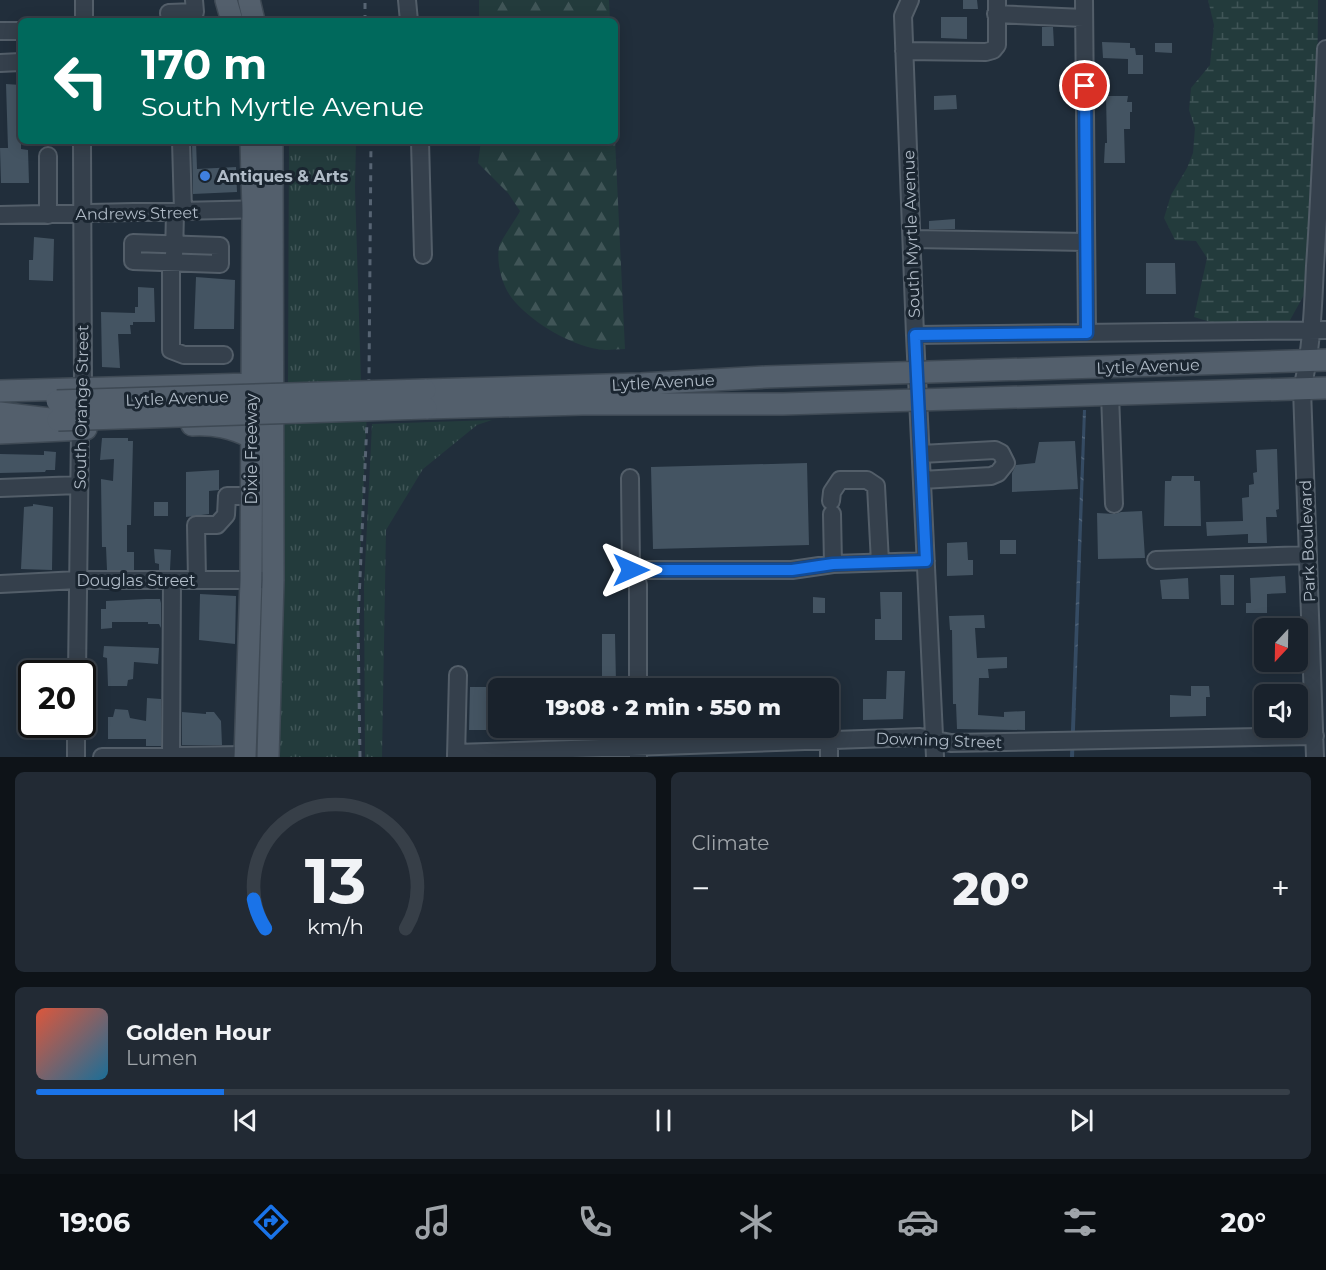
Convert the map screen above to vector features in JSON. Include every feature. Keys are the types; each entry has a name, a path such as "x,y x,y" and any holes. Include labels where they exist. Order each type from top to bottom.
{"main road":[{"path":"226,0 231,18"},
{"path":"249,0 253,18"},
{"name":"Dixie Freeway","path":"252,144 263,209 273,395 273,580 268,757"},
{"name":"Dixie Freeway","path":"245,756 251,579 252,384 263,209 272,144"},
{"name":"Lytle Avenue","path":"0,412 425,399 917,373 1317,361"},
{"path":"0,391 252,384 263,387 273,395 252,414 236,421 215,424 0,433"},
{"name":"Lytle Avenue","path":"425,399 595,404 783,404 1326,388"},
{"path":"215,424 233,428 251,437"}],"street":[{"path":"84,0 84,18"},
{"path":"170,18 169,13 195,12 194,0"},
{"path":"407,0 409,18"},
{"name":"South Myrtle Avenue","path":"910,0 903,8 904,51 935,749"},
{"path":"1084,0 1087,333"},
{"path":"904,51 986,52 993,50 997,45 996,7 1084,18"},
{"path":"0,31 18,31"},
{"name":"Park Boulevard","path":"1315,757 1302,389 1317,361 1319,206 1326,49"},
{"path":"0,63 18,63"},
{"name":"South Orange Street","path":"77,660 80,430 83,389 82,144"},
{"path":"181,144 175,212 166,256 171,262 171,350 184,355 224,355"},
{"path":"420,144 423,255"},
{"path":"48,156 48,214"},
{"name":"Andrews Street","path":"0,215 263,209"},
{"path":"912,239 1086,242"},
{"path":"134,243 220,246 220,264 171,262 133,261 134,243"},
{"path":"915,335 1319,329"},
{"path":"1110,394 1114,504"},
{"path":"921,454 995,450 1001,453 1006,463 998,473 991,476 922,480"},
{"path":"630,478 631,570 792,570 833,564 926,561"},
{"path":"833,564 832,492 840,480 867,480 876,486 880,562"},
{"path":"0,488 79,485"},
{"path":"197,580 196,525 217,525 226,515 227,490 251,496"},
{"path":"1156,560 1308,555"},
{"name":"Douglas Street","path":"0,584 78,580 273,580"},
{"path":"171,757 172,580"},
{"path":"638,584 638,678"},
{"path":"456,755 458,675"},
{"name":"Downing Street","path":"456,755 638,751 921,737 935,749 951,743 1315,736"},
{"path":"76,738 76,757"},
{"path":"829,740 829,757"},
{"path":"102,757 245,756"}],"green space":[{"path":"479,0 609,0 610,18 479,18"},
{"path":"1208,0 1318,0 1317,129 1305,293 1289,322 1217,324 1194,317 1207,258 1196,241 1175,240 1164,218 1171,195 1193,153 1195,128 1189,110 1191,88 1210,65 1214,25"},
{"path":"289,144 356,144 355,188 361,381 288,384"},
{"path":"481,144 615,144 625,349 603,350 575,343 553,332 533,318 511,298 502,277 498,254 502,241 520,211 508,193 478,163"},
{"path":"367,410 359,586 360,757 268,757 273,416"},
{"path":"492,420 477,425 423,469 386,530 382,757 365,757 364,586 372,424"}],"water":[{"path":"1083,410 1086,410 1074,757 1070,757"}],"building":[{"path":"963,0 977,0 978,9 963,9"},
{"path":"941,17 967,17 967,39 941,38"},
{"path":"1042,27 1053,27 1054,46 1042,46"},
{"path":"1102,42 1130,43 1130,48 1135,48 1136,55 1143,55 1143,74 1128,74 1128,59 1103,58"},
{"path":"1155,43 1172,43 1172,53 1155,52"},
{"path":"6,84 18,85 18,144 21,144 21,149 28,150 29,183 1,183 0,148 8,148"},
{"path":"956,95 957,109 934,110 934,96"},
{"path":"1106,96 1128,96 1127,102 1132,102 1130,129 1124,129 1125,163 1104,163 1105,143 1107,143"},
{"path":"192,144 196,144 197,169 236,167 237,192 193,194"},
{"path":"955,219 955,229 929,229 929,221"},
{"path":"34,237 54,239 53,281 29,280 29,260 33,260"},
{"path":"1146,263 1175,263 1176,294 1146,294"},
{"path":"196,277 235,280 234,329 194,329"},
{"path":"138,287 154,288 155,322 133,322 133,325 130,325 131,334 118,334 120,368 102,367 101,312 135,313 135,307 138,307"},
{"path":"102,438 128,438 128,441 133,441 131,525 127,525 127,552 134,552 134,570 107,570 106,547 102,547 101,479 113,481 114,459 100,460"},
{"path":"1075,441 1078,489 1012,492 1012,473 1016,465 1035,463 1039,442"},
{"path":"1277,449 1279,509 1276,510 1277,517 1266,517 1267,543 1248,543 1248,534 1207,536 1206,522 1243,521 1242,498 1249,497 1249,485 1254,484 1253,473 1257,472 1256,450"},
{"path":"44,451 56,452 55,470 0,473 0,454 44,455"},
{"path":"807,463 809,545 653,549 651,467"},
{"path":"219,470 219,490 209,491 209,514 186,517 186,472"},
{"path":"1172,476 1194,476 1194,481 1200,481 1201,526 1164,526 1165,481 1171,481"},
{"path":"154,502 168,502 168,516 154,516"},
{"path":"33,504 53,507 52,570 21,569 24,507 33,506"},
{"path":"1142,511 1145,558 1098,559 1097,513"},
{"path":"1000,540 1016,540 1016,554 1000,554"},
{"path":"967,542 968,560 973,560 973,575 947,576 947,543"},
{"path":"154,549 171,550 170,570 159,570 159,564 155,563"},
{"path":"1220,575 1234,575 1234,605 1221,605"},
{"path":"1285,576 1286,593 1267,594 1267,613 1246,613 1246,603 1251,603 1250,578"},
{"path":"1188,578 1189,599 1162,599 1160,580"},
{"path":"880,592 902,592 902,640 875,640 875,619 881,619"},
{"path":"200,594 236,596 235,644 199,640"},
{"path":"813,597 825,598 825,613 813,613"},
{"path":"160,599 161,628 159,624 148,624 148,622 112,622 112,628 101,629 101,609 106,609 106,601"},
{"path":"984,615 985,628 975,628 977,658 1007,657 1007,668 988,669 989,678 979,678 978,715 1004,717 1004,712 1025,711 1025,730 957,729 956,704 953,704 952,630 950,630 949,616"},
{"path":"602,634 615,634 616,678 602,678"},
{"path":"104,646 159,648 158,664 134,662 133,679 128,680 127,686 108,686 107,658 103,657"},
{"path":"887,671 905,671 903,719 863,720 863,699 886,699"},
{"path":"1191,686 1209,686 1210,697 1206,697 1206,716 1170,717 1170,695 1191,696"},
{"path":"470,687 488,687 488,730 469,730"},
{"path":"147,698 161,699 161,746 146,746 146,739 108,739 108,717 113,717 115,709 128,710 130,718 146,721"},
{"path":"182,712 206,714 206,712 214,712 221,721 222,745 182,745"}],"railway":[{"path":"365,0 365,18"},
{"path":"360,757 358,622 369,377 371,144"}],"place":[{"name":"Antiques & Arts","path":"205,176"}],"route":[{"path":"631,570 792,570 833,564 926,561 915,335 1087,333 1085,86"}]}
